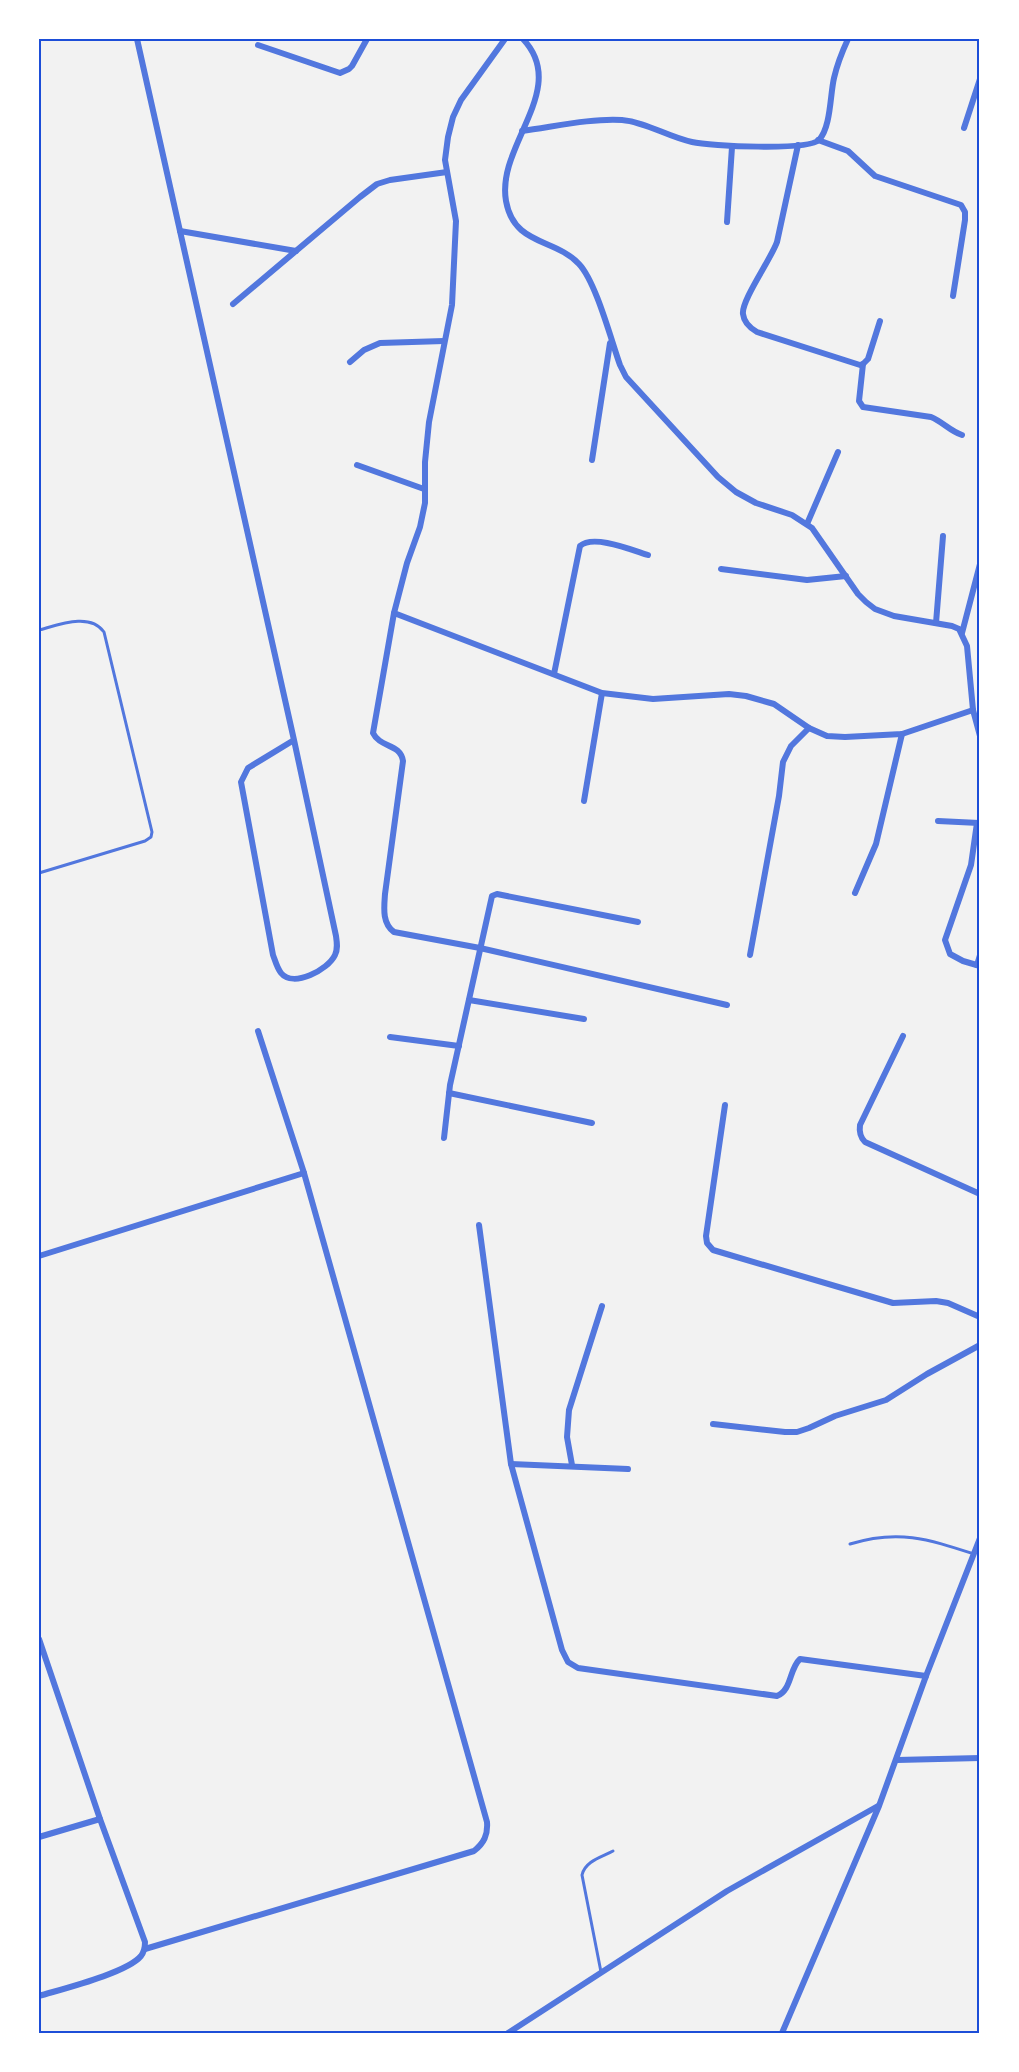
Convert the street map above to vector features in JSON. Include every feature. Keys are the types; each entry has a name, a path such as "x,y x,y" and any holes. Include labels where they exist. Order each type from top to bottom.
{"street":[{"path":"137,39 294,740 337,947 334,957 324,967 297,978 288,978 282,974 273,955 242,782 248,768 294,740"},
{"path":"258,45 340,73 352,66 367,39"},
{"path":"505,39 472,83 453,117 445,153 456,221 452,305 429,422 424,503 420,527 407,563 394,613 373,733 378,741 397,749 403,761 385,894 386,924 394,932 480,948 726,1005"},
{"path":"523,39 539,64 540,78 537,95 507,168 504,186 509,214 516,225 528,237 579,263 592,285 626,377 718,477 736,492 756,503 792,515 807,524 821,538 858,594 875,609 894,616 956,627 962,633 967,646 973,710 980,736"},
{"path":"818,140 826,125 834,79 848,39"},
{"path":"964,128 980,79"},
{"path":"522,131 624,120 691,142 732,147 798,146 818,140 848,151 875,176 961,205 965,212 965,220 953,296"},
{"path":"798,146 777,242 748,297 743,316 748,325 758,332 855,364 863,364"},
{"path":"728,222 732,147"},
{"path":"233,304 377,184 447,172"},
{"path":"180,231 296,251"},
{"path":"880,321 868,359 863,364 859,401 861,406 931,417 952,432 962,435"},
{"path":"592,460 611,339"},
{"path":"350,362 364,350 380,343 444,341"},
{"path":"807,524 838,452"},
{"path":"357,465 424,489"},
{"path":"936,623 943,536"},
{"path":"554,674 580,546 594,541 648,555"},
{"path":"962,633 980,564"},
{"path":"721,569 807,580 846,576"},
{"path":"394,613 554,674 586,689 653,699 729,694 746,696 774,704 809,728 835,738 902,734 973,710"},
{"path":"584,801 602,693"},
{"path":"750,955 783,762 791,746 809,728"},
{"path":"855,893 876,844 902,734"},
{"path":"938,821 979,823 971,865 945,940 950,954 963,961 978,965 980,955"},
{"path":"444,1138 449,1093 491,898 495,895 638,922"},
{"path":"469,1000 585,1019"},
{"path":"39,1996 123,1968 134,1962 145,1949 474,1851 481,1845 487,1831 487,1822 304,1173 258,1031"},
{"path":"903,1036 860,1125 860,1134 865,1142 980,1194"},
{"path":"390,1037 459,1046"},
{"path":"449,1093 592,1123"},
{"path":"725,1106 706,1236 710,1248 718,1253 893,1304 936,1301 948,1303 980,1317"},
{"path":"39,1256 304,1173"},
{"path":"479,1225 511,1464 565,1658 578,1668 777,1696 786,1690 796,1662 800,1659 926,1676"},
{"path":"572,1465 567,1437 569,1410 602,1306"},
{"path":"713,1424 796,1432 835,1416 886,1400 980,1345"},
{"path":"511,1464 628,1469"},
{"path":"782,2033 879,1806 926,1676 980,1538"},
{"path":"39,1639 100,1819 142,1931 145,1949"},
{"path":"897,1760 980,1758"},
{"path":"508,2033 728,1891 879,1806"},
{"path":"39,1837 100,1819"}],"lane":[{"path":"39,630 83,621 97,625 104,632 152,832 151,837 145,841 39,873"},
{"path":"850,1544 870,1538 896,1536 935,1541 974,1554"},
{"path":"601,1972 582,1875 585,1866 614,1851"}]}
